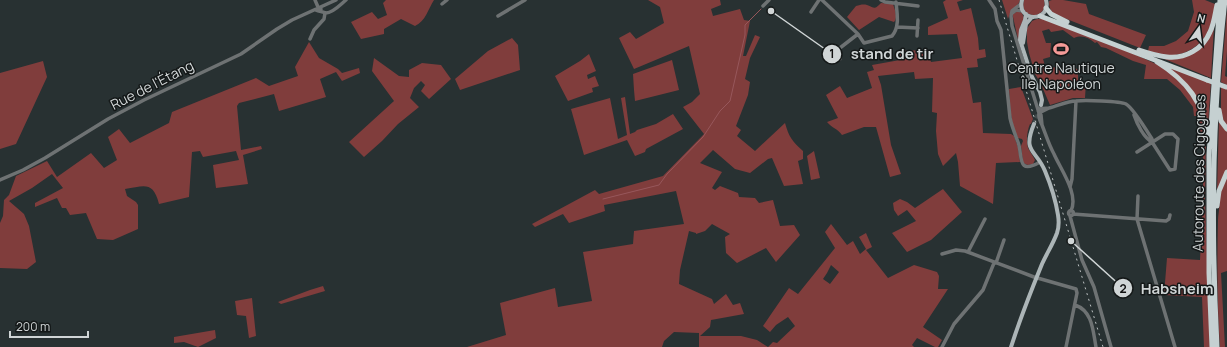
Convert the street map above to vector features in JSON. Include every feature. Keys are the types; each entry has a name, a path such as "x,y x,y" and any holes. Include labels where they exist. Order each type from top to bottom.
{"highway":[{"path":"1040,16 1134,50 1173,57 1183,56 1194,51 1201,45 1210,33 1219,0"},
{"name":"Autoroute des Cigognes","path":"1212,347 1209,273 1209,155 1219,0"},
{"name":"Autoroute des Cigognes","path":"1217,347 1214,180 1217,97 1225,0"},
{"path":"1046,8 1051,14 1068,23 1226,86"},
{"path":"1134,50 1168,69 1184,83 1194,95 1201,109 1205,123 1209,155"},
{"path":"1217,97 1219,101 1220,118 1227,129"},
{"path":"1214,239 1218,195 1227,172"}],"main road":[{"path":"1024,12 1032,17 1040,16 1046,8 1046,0"},
{"path":"1022,2 1025,20 1020,33 1020,40 1032,77 1040,92 1042,100 1041,105"},
{"path":"1023,47 1026,24 1032,17"},
{"path":"1011,347 1036,278 1056,236 1058,226 1058,216 1045,171 1033,154 1030,144 1030,135 1034,124"}],"street":[{"path":"310,39 314,30 324,19 322,11 315,0"},
{"name":"Rue de l'Étang","path":"322,11 336,0"},
{"name":"Rue de l'Étang","path":"0,180 45,158 114,116 241,54 292,20 315,10 322,11 335,9 346,0"},
{"path":"442,4 447,0"},
{"path":"498,16 525,0"},
{"path":"763,6 769,0"},
{"path":"810,12 818,0"},
{"path":"822,0 858,34 864,43 892,36 898,17 896,2"},
{"path":"881,0 885,2 896,2 918,6"},
{"path":"988,0 995,9 1002,37 1010,118 1012,129 1019,144 1020,160 1025,166 1030,166 1040,162"},
{"path":"332,2 335,9"},
{"path":"1022,2 1014,9 1012,13 1012,26 1038,111 1039,120 1070,187 1073,200 1071,214 1082,260 1096,294 1111,347"},
{"path":"1012,13 1016,10 1024,12"},
{"path":"917,36 918,20"},
{"path":"896,27 918,28"},
{"path":"836,51 858,34"},
{"path":"830,46 836,51 840,59"},
{"path":"1038,111 1076,101 1124,103 1137,117 1152,139 1152,142 1170,170 1175,169 1178,138 1173,134 1165,134 1152,142 1138,152"},
{"path":"1070,187 1072,179 1076,101"},
{"path":"1138,196 1137,219 1176,347"},
{"path":"1071,214 1166,221 1169,219 1170,215"},
{"path":"968,252 985,219"},
{"path":"942,347 954,324 983,290 1004,240"},
{"path":"942,254 956,250 968,252 1036,278 1076,289 1075,305 1066,347"},
{"path":"1075,305 1082,308 1088,316 1093,329 1096,347"}],"shaded area":[{"path":"386,0 434,0 419,24 415,26 401,19 384,29 384,34 361,39 351,22 372,12 378,19 387,15 383,3"},
{"path":"648,0 720,0 721,5 711,9 713,16 740,9 744,20 750,21 743,56 746,56 755,35 760,37 750,58 745,79 750,82 748,95 736,126 741,130 737,136 755,151 785,123 791,138 803,151 803,159 798,161 803,184 784,186 772,158 768,159 750,173 735,169 713,150 700,163 722,172 712,188 715,190 720,186 738,193 739,197 755,198 759,203 773,200 780,226 794,225 800,235 776,262 766,248 737,263 726,253 725,237 730,234 712,224 705,231 696,234 689,231 680,270 679,284 712,299 714,304 726,294 733,305 740,303 744,314 711,320 710,327 700,336 741,336 757,340 768,347 699,347 699,333 674,332 664,341 662,347 467,347 506,335 500,303 555,288 558,307 592,301 583,252 633,244 634,231 684,224 676,191 604,205 605,211 569,223 563,214 535,227 532,224 595,190 599,194 663,176 704,134 683,107 692,102 700,94 689,46 634,69 619,38 630,32 636,39 664,23 660,7"},
{"path":"946,0 963,0 957,2 960,11 971,8 978,38 979,50 985,49 986,57 977,59 978,67 967,68 973,103 981,102 983,133 1011,134 1014,136 1018,147 1020,162 996,163 993,204 960,186 956,153 943,166 938,154 936,131 937,113 932,112 933,78 915,79 914,72 878,76 881,85 891,145 901,174 890,177 876,127 864,127 842,135 827,122 838,118 826,95 840,86 847,98 872,88 867,72 874,70 872,65 900,60 900,51 928,50 931,62 962,58 957,34 928,35 928,27 948,18 943,2"},
{"path":"1002,0 1020,0 1008,19"},
{"path":"1024,0 1044,0 1044,7 1038,14 1029,14 1023,7"},
{"path":"1063,0 1086,4 1089,14 1146,35 1140,48 1054,14 1049,5 1049,1"},
{"path":"1192,0 1205,0 1215,4 1212,19 1205,37 1195,47 1181,54 1167,55 1148,51 1149,46 1164,46 1176,41 1188,31 1194,12"},
{"path":"881,3 893,4 896,16 894,22 879,17 859,30 847,17 856,6 866,5 874,8"},
{"path":"1227,10 1227,51 1225,76 1227,77 1227,85 1221,82"},
{"path":"1018,11 1022,13 1024,18 1020,27 1019,44 1013,17 1013,14"},
{"path":"1043,19 1123,49 1156,64 1167,66 1211,82 1206,136 1205,200 1210,347 1204,347 1202,297 1164,295 1167,258 1200,260 1203,200 1203,147 1198,116 1194,116 1193,107 1180,90 1167,79 1144,79 1146,65 1101,47 1097,42 1095,43 1090,39 1082,37 1074,38 1063,30 1051,32 1049,29 1042,31 1046,43 1051,43 1050,57 1043,59 1046,69 1056,67 1060,70 1066,70 1067,65 1074,65 1074,67 1078,70 1078,81 1086,82 1085,98 1073,98 1050,105 1035,74 1027,42 1026,30 1032,21"},
{"path":"1214,26 1211,78 1162,58 1194,53"},
{"path":"512,38 518,45 520,70 460,90 455,79 488,51"},
{"path":"309,42 319,58 342,73 359,68 360,73 342,81 336,72 320,79 326,97 279,111 274,94 239,103 237,106 241,150 261,146 262,149 243,155 248,184 216,188 213,165 239,160 236,151 203,157 200,151 192,152 189,197 159,204 157,197 151,188 143,186 125,189 127,196 138,205 138,229 113,240 97,239 86,213 70,215 66,208 62,208 57,198 35,207 35,203 63,188 52,174 32,188 9,201 24,214 29,226 36,262 27,269 0,268 0,223 3,216 4,200 9,195 16,176 47,161 57,177 91,153 104,168 117,160 108,137 119,129 130,143 169,123 172,112 256,78 269,86 298,76 295,67"},
{"path":"589,54 596,71 587,75 588,79 595,76 599,86 592,88 593,92 568,101 555,76"},
{"path":"374,58 399,76 409,77 409,70 422,63 441,65 451,79 429,99 421,91 425,85 421,81 414,88 410,98 419,107 398,124 364,157 349,142 394,101 372,71"},
{"path":"672,60 679,90 635,101 633,74"},
{"path":"43,61 47,77 16,144 0,149 0,73"},
{"path":"1221,86 1227,88 1227,271 1221,273 1225,347 1220,347 1218,315 1218,220 1220,203 1217,193"},
{"path":"1021,87 1033,119 1028,130 1027,142 1028,148 1035,160 1033,164 1028,165 1023,163 1021,146 1023,141 1022,139 1018,138 1015,132 1010,108 1009,89"},
{"path":"625,97 630,134 637,130 656,124 673,114 683,129 646,149 645,152 635,156 627,140 584,155 571,109 610,98 618,139 627,135 621,98"},
{"path":"814,151 820,178 811,180 807,156"},
{"path":"943,189 962,212 931,240 907,252 892,233 916,221 907,210 898,216 894,210 893,203 900,199 915,208"},
{"path":"831,224 847,245 853,241 860,254 866,249 859,237 866,233 872,247 866,250 888,278 914,265 937,272 939,276 938,289 948,289 923,327 942,340 938,347 935,347 917,338 912,345 914,347 768,347 773,342 777,343 795,326 788,317 776,325 770,332 763,326 789,288 798,294 835,248 825,232","holes":["831,265 839,272 830,284 823,279"]},
{"path":"323,286 325,291 281,304 278,302 310,290"},
{"path":"252,298 256,336 249,338 246,316 237,315 235,301"},
{"path":"215,330 216,338 198,347 184,342 174,343 174,337"}],"waterway":[{"path":"603,199 659,185 667,174 703,137 720,111 730,101 745,35 745,25 761,9"}],"tunnel":[{"path":"1034,124 1039,111"}],"railway":[{"path":"999,0 1103,347"}],"place":[{"name":"stand de tir","path":"771,11"},
{"name":"Centre Nautique Île Napoléon","path":"1061,49"},
{"name":"Habsheim","path":"1071,241"}]}
